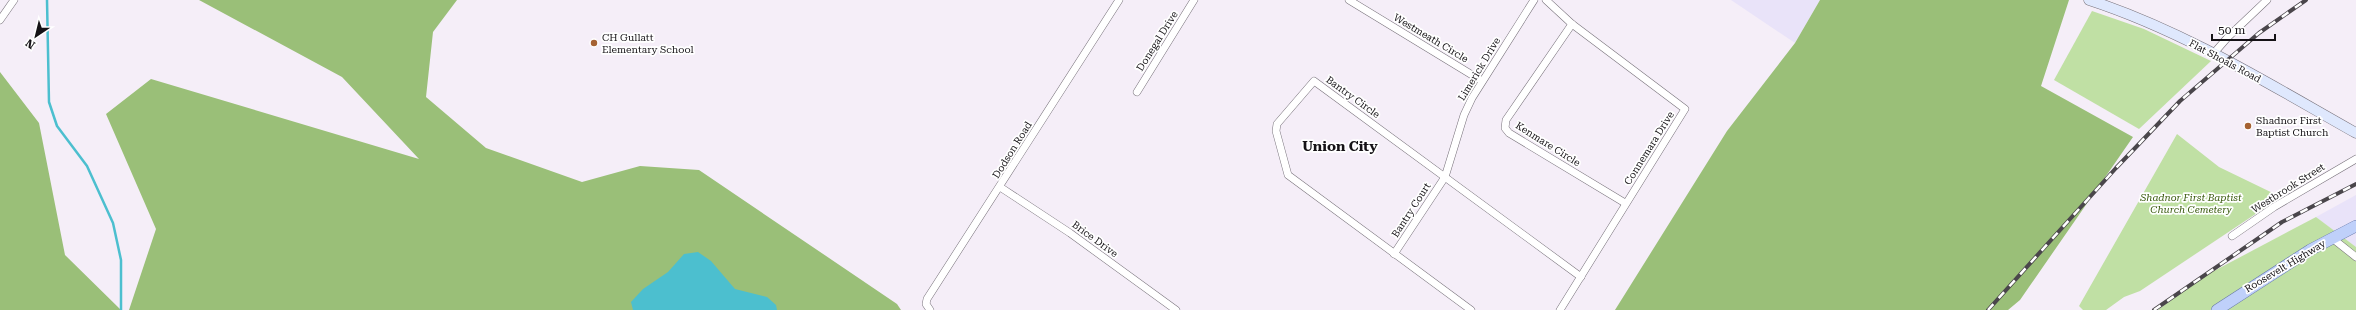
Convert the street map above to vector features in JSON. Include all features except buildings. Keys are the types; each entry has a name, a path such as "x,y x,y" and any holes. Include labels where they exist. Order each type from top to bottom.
{"main road":[{"name":"Roosevelt Highway","path":"2217,310 2271,274 2332,238 2356,226"}],"street":[{"path":"0,20 14,0"},
{"name":"Dodson Road","path":"930,310 926,304 927,299 1119,0"},
{"name":"Donegal Drive","path":"1137,92 1194,0"},
{"name":"Westmeath Circle","path":"1349,0 1482,81"},
{"name":"Limerick Drive","path":"1445,177 1464,115 1482,81 1534,0"},
{"path":"1546,0 1572,24"},
{"path":"2214,53 2228,37 2267,0"},
{"name":"Flat Shoals Road","path":"2096,1 2160,26 2214,53 2356,133"},
{"name":"Kenmare Circle","path":"1572,24 1506,120 1505,128 1509,133 1626,203"},
{"name":"Connemara Drive","path":"1572,24 1685,109 1581,277"},
{"name":"Bantry Circle","path":"1471,310 1288,175 1276,131 1276,124 1314,81 1581,277"},
{"name":"Westbrook Street","path":"2232,236 2274,207 2356,159"},
{"name":"Bantry Court","path":"1394,254 1445,177"},
{"name":"Brice Drive","path":"1000,187 1070,233 1176,310"},
{"path":"2332,238 2356,257"},
{"path":"1560,310 1581,277"}],"shaded area":[{"path":"1731,0 1820,0 1795,43"},
{"path":"2356,195 2356,247 2316,217"}],"green space":[{"path":"199,0 457,0 433,32 426,97 486,148 582,182 640,166 699,170 897,304 901,310 129,310 156,229 106,114 151,79 419,159 342,77"},
{"path":"1820,0 2069,0 2041,86 2133,137 2020,300 2008,310 1615,310 1727,131 1795,43"},
{"path":"2092,11 2144,29 2211,61 2139,129 2054,80"},
{"path":"0,72 39,123 65,255 121,310 0,310"},
{"name":"Shadnor First Baptist Church Cemetery","path":"2177,134 2219,167 2281,197 2140,291 2124,297 2106,310 2083,310 2079,306"},
{"path":"2316,217 2356,247 2356,310 2158,310 2195,281"}],"water":[{"path":"698,252 711,261 735,289 767,297 776,305 777,310 633,310 631,302 643,289 668,272 684,254"}],"waterway":[{"path":"47,0 49,102 57,126 87,166 113,223 121,260 121,310"}],"railway":[{"path":"1988,310 2116,168 2180,101 2259,33 2306,0"},
{"path":"2154,310 2282,222 2356,184"}],"place":[{"name":"CH Gullatt Elementary School","path":"594,43"},
{"name":"Shadnor First Baptist Church","path":"2248,126"}],"district":[{"name":"Union City","path":"1340,146"}]}
